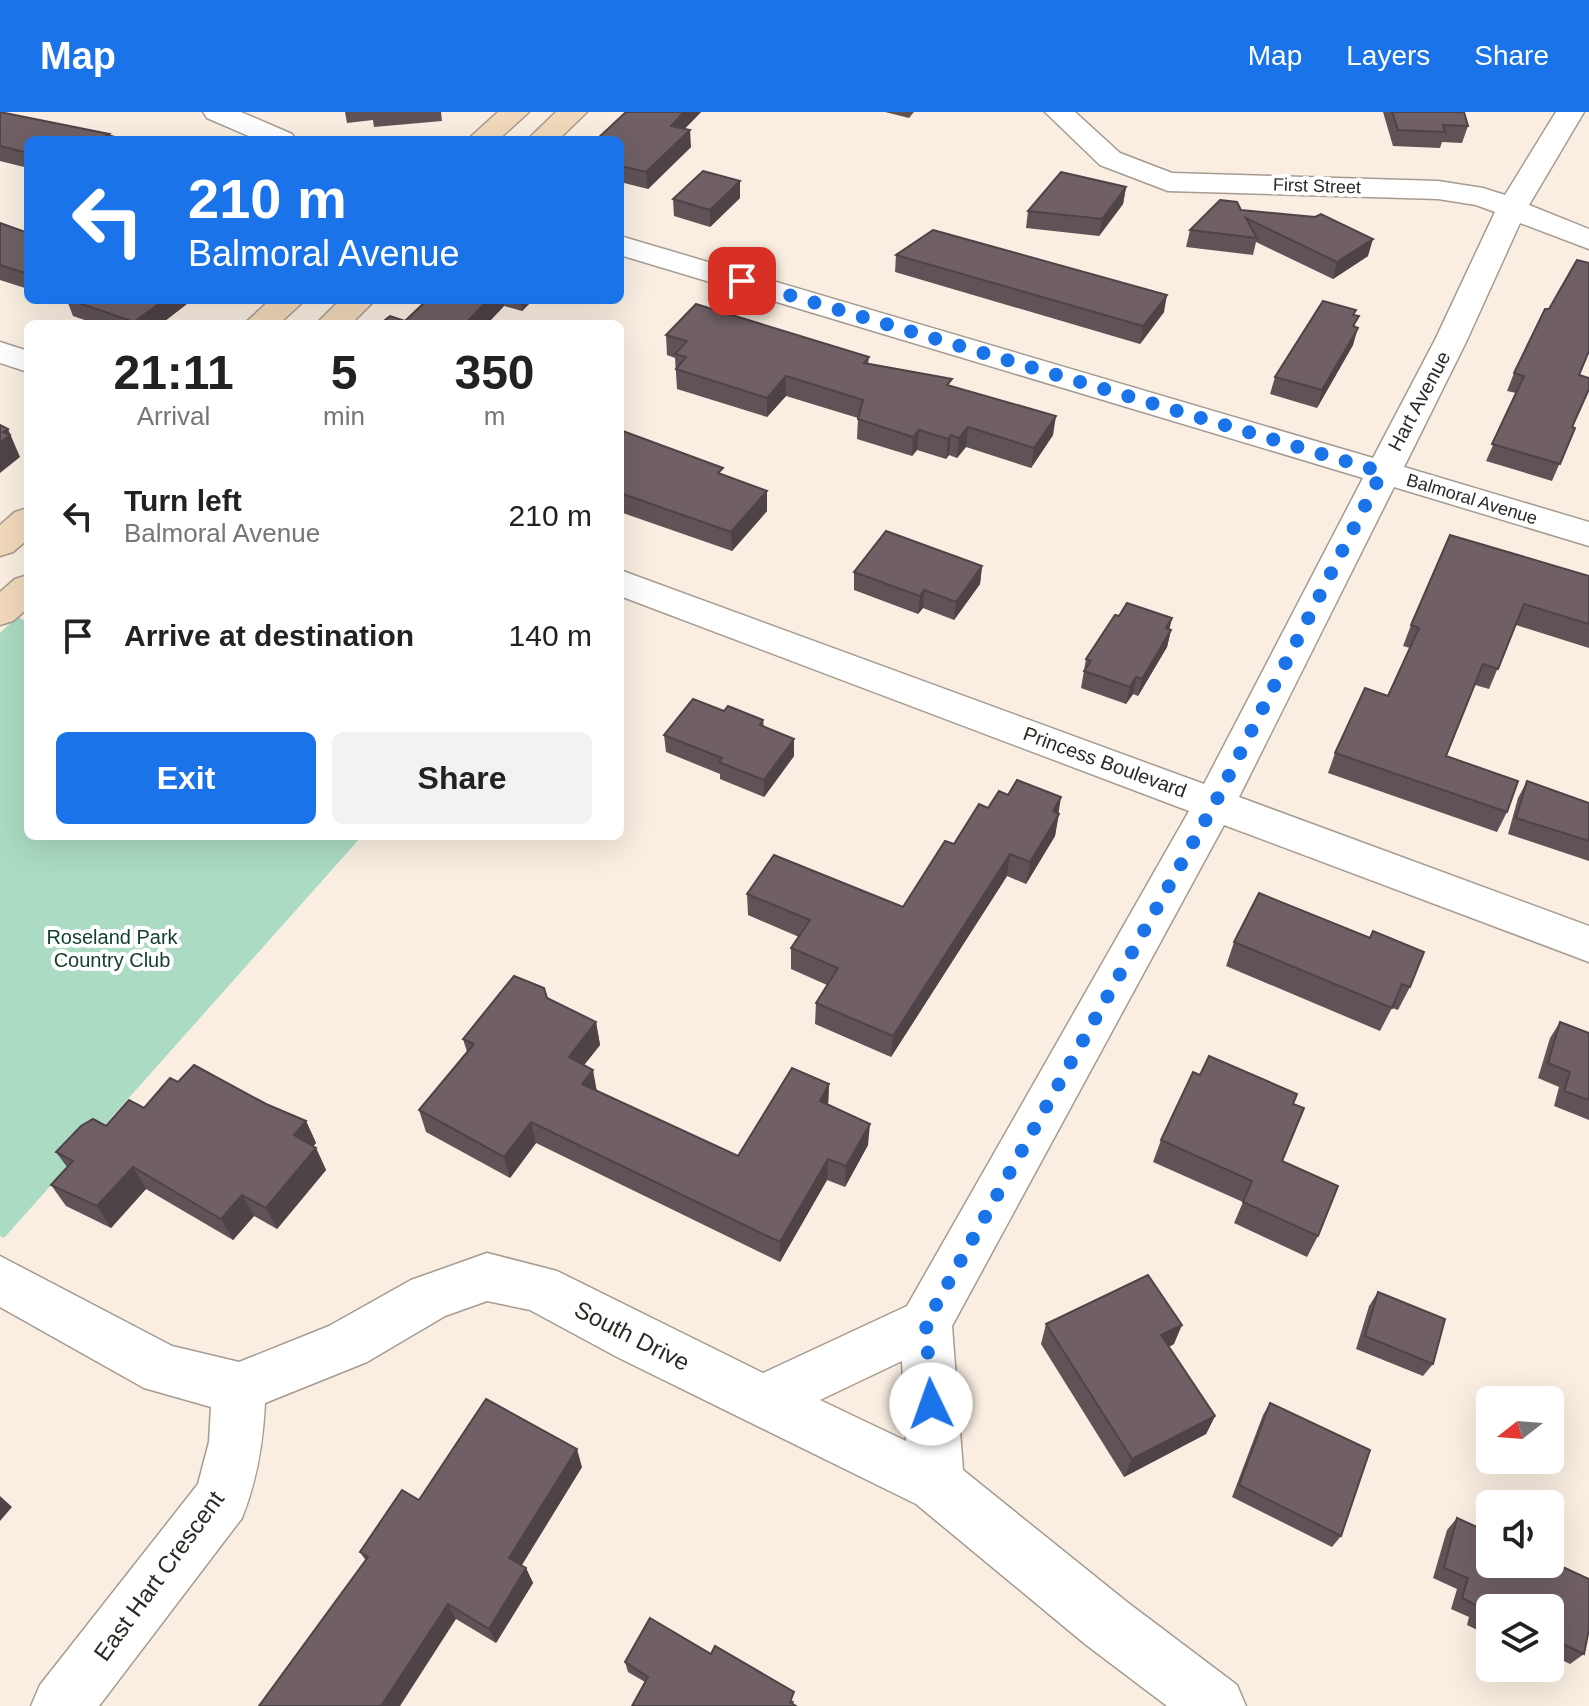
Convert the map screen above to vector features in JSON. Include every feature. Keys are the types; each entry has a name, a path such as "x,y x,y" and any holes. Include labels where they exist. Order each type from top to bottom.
{"street":[{"path":"217,112 273,136"},
{"path":"486,136 515,112"},
{"path":"546,136 573,112"},
{"name":"First Street","path":"1059,112 1110,159 1168,182 1438,190 1483,197 1589,240"},
{"name":"Hart Avenue","path":"926,1323 1215,803 1451,340 1511,210 1570,112"},
{"name":"Balmoral Avenue","path":"624,246 1589,534"},
{"path":"265,320 284,304"},
{"path":"336,320 354,304"},
{"path":"0,352 24,361"},
{"path":"0,544 24,523"},
{"name":"Princess Boulevard","path":"624,583 1589,944"},
{"path":"0,612 24,591"},
{"name":"South Drive","path":"239,1388 348,1344 429,1297 487,1277 539,1288 636,1339 936,1484 1106,1623 1216,1706"},
{"path":"0,1280 163,1370 239,1388"},
{"path":"763,1400 926,1323 936,1484"},
{"name":"East Hart Crescent","path":"61,1706 222,1498 236,1442 239,1388"}],"green space":[{"name":"Roseland Park Country Club","path":"17,617 24,620 24,840 358,840 4,1238 0,1236 0,633"}],"building":[{"path":"0,112 111,136 24,136 24,152 0,146"},
{"path":"626,112 684,112 671,126 690,130 646,172 624,167 624,136 600,136"},
{"path":"1392,112 1464,112 1468,126 1443,125 1445,132 1398,130"},
{"path":"703,171 740,181 710,210 673,199"},
{"path":"1061,172 1126,187 1102,219 1028,211"},
{"path":"1220,200 1237,202 1241,210 1315,217 1321,214 1373,239 1337,262 1246,218 1257,238 1190,230"},
{"path":"0,223 24,232 24,273 0,265"},
{"path":"933,230 1167,295 1143,326 896,255"},
{"path":"1577,260 1589,263 1589,351 1579,375 1589,378 1589,389 1560,464 1492,444 1524,376 1514,373 1545,309 1549,309"},
{"path":"1323,301 1356,310 1353,315 1359,316 1353,326 1358,328 1322,390 1275,377"},
{"path":"82,304 159,304 137,320"},
{"path":"423,304 484,304 469,320 406,320"},
{"path":"696,304 869,357 864,363 952,379 947,385 1056,416 1034,448 968,427 959,438 951,435 948,439 919,430 913,437 858,419 863,400 786,376 767,398 676,369 686,357 675,354 687,341 666,335"},
{"path":"0,425 8,429 3,432 10,435 0,443"},
{"path":"624,431 723,468 718,473 767,491 731,532 624,494"},
{"path":"886,531 982,566 956,602 924,590 920,596 854,572"},
{"path":"1450,535 1589,576 1589,624 1524,604 1498,669 1483,664 1446,756 1518,781 1507,812 1335,753 1365,688 1388,696 1419,628 1411,625"},
{"path":"1127,603 1172,618 1166,628 1171,630 1142,679 1136,677 1130,687 1084,671 1091,661 1086,659 1115,615 1119,616"},
{"path":"693,699 724,711 728,706 763,720 760,725 794,739 764,780 719,762 722,758 664,735"},
{"path":"1017,780 1061,797 1053,811 1059,814 1030,862 1010,854 893,1036 816,1003 838,968 791,948 810,920 747,894 774,855 903,907 945,841 954,844 979,804 988,808 999,791 1008,795"},
{"path":"1527,781 1589,803 1589,841 1516,818"},
{"path":"1259,893 1370,938 1373,931 1424,952 1410,987 1402,984 1392,1008 1234,942"},
{"path":"514,976 544,988 547,998 596,1022 569,1057 593,1070 582,1084 738,1156 792,1068 829,1084 820,1101 870,1124 846,1166 828,1159 780,1242 531,1122 504,1157 419,1110 474,1044 463,1039"},
{"path":"1560,1022 1589,1033 1589,1100 1564,1091 1570,1072 1548,1063"},
{"path":"1209,1056 1297,1094 1293,1104 1304,1108 1282,1161 1338,1186 1318,1236 1243,1202 1252,1181 1161,1140 1193,1072 1200,1075"},
{"path":"194,1065 266,1104 306,1121 294,1135 316,1148 266,1208 242,1195 221,1219 133,1167 97,1206 51,1185 73,1161 56,1152 81,1126 93,1119 106,1126 129,1100 144,1108 170,1078 178,1082"},
{"path":"1148,1275 1182,1325 1161,1335 1215,1416 1132,1459 1046,1324"},
{"path":"1378,1292 1445,1319 1433,1364 1365,1336"},
{"path":"486,1399 577,1449 509,1558 526,1568 489,1629 448,1604 381,1706 259,1706 368,1557 360,1552 402,1490 419,1500"},
{"path":"1270,1403 1370,1450 1341,1536 1239,1485"},
{"path":"1457,1518 1476,1527 1476,1578 1564,1578 1564,1567 1589,1579 1589,1629 1584,1654 1564,1645 1564,1594 1476,1594 1476,1605 1462,1598 1468,1578 1444,1568"},
{"path":"650,1618 711,1654 715,1646 794,1692 790,1702 796,1706 632,1706 648,1677 625,1662"}],"route":[{"path":"742,281 1382,472 1215,803 926,1323 931,1404"}]}
